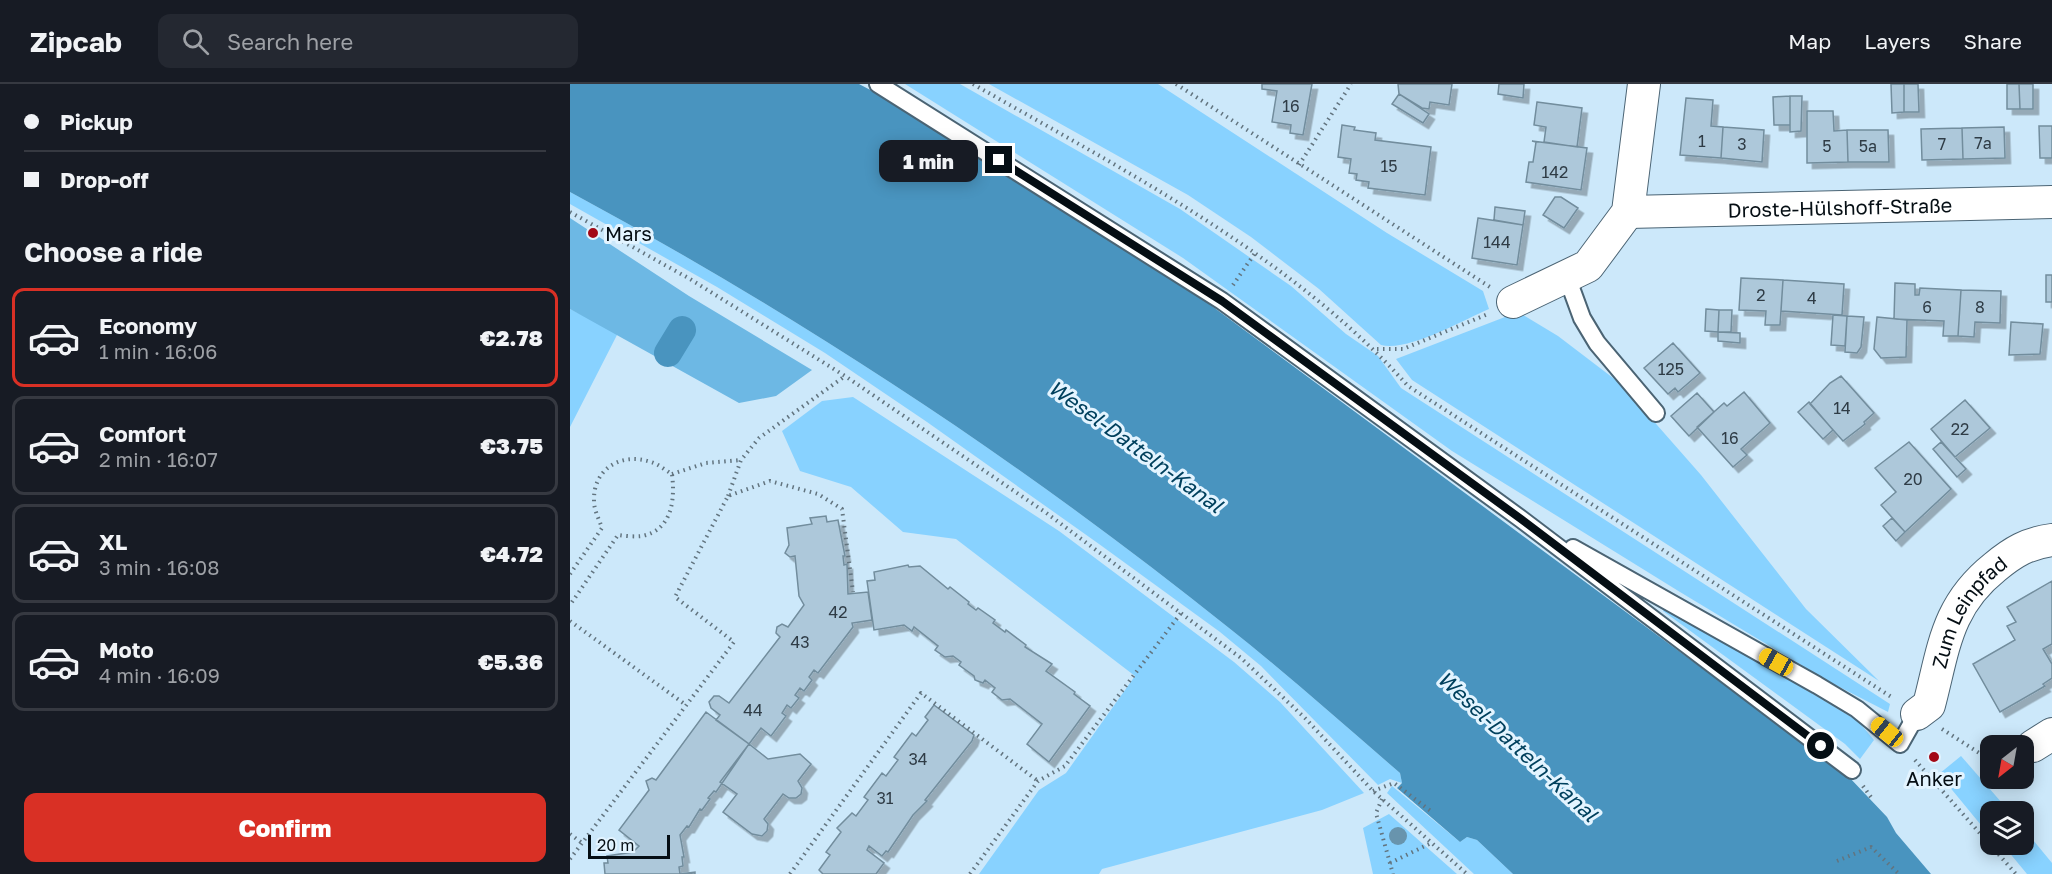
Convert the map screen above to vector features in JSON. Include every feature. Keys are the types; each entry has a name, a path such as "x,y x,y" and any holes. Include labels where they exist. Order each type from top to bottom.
{"street":[{"path":"1513,302 1588,266 1628,212 1644,84"},
{"name":"Droste-Hülshoff-Straße","path":"1628,212 2052,202"},
{"name":"Zum Leinpfad","path":"1917,714 1929,705 1954,613 1965,594 1983,576 2024,546 2052,540"}],"lane":[{"path":"878,84 1222,301 1521,519 1852,770"},
{"path":"1567,277 1582,318 1597,343 1656,413"},
{"path":"1521,519 1817,685 1857,709 1900,744 1917,714"}],"path":[{"path":"973,84 1121,169 1255,254 1317,298 1376,349 1408,386 1980,754"},
{"path":"1176,84 1513,302"},
{"path":"1299,165 1351,84"},
{"path":"570,212 690,279 845,376 1045,512 1241,658 1306,719 1382,799 1467,874"},
{"path":"1222,301 1255,254"},
{"path":"1376,349 1403,349 1468,324 1513,302"},
{"path":"570,859 734,642 675,597 728,496 741,460 759,438 845,376"},
{"path":"570,574 602,528 594,503 595,489 600,474 615,461 631,457 653,462 672,474 675,493 671,513 660,526 643,536 618,535 570,604"},
{"path":"672,474 706,463 741,460"},
{"path":"728,496 770,481 818,494 842,509 854,591"},
{"path":"970,874 1038,781 1065,766 1181,613"},
{"path":"570,621 686,705"},
{"path":"790,874 921,693 1038,781"},
{"path":"1900,744 2016,874"},
{"path":"1940,787 1946,782"},
{"path":"1373,790 1394,783 1432,812"},
{"path":"1382,799 1376,813 1393,874"},
{"path":"570,834 582,843"},
{"path":"1390,863 1431,843"},
{"path":"1837,861 1871,847 1899,874"}],"shaded area":[{"path":"905,84 960,84 1180,209 1291,286 1346,334 1378,356 1401,388 1890,704 1888,712 1828,681 1452,451 1183,258"},
{"path":"989,84 1158,84 1387,233 1483,291 1489,309 1420,340 1392,346 1381,345 1319,289 1251,237 1188,195"},
{"path":"570,192 741,289 826,341 909,395 1072,508 1251,645 1400,773 1402,783 1390,779 1378,785 1261,666 1220,632 1099,544 825,353 717,287 570,204"},
{"path":"570,218 689,296 812,370 776,396 739,403 570,309"},
{"path":"570,309 618,333 570,427"},
{"path":"1518,312 1558,336 1621,384 1701,475 1806,609 1879,681 1412,380 1396,359"},
{"path":"853,397 1059,531 1234,662 1280,702 1364,793 1322,810 1102,869 1099,874 979,874 1039,790 1066,773 1135,676 956,539 903,532 851,487 800,471 782,431 822,401"},
{"path":"1666,606 1858,721 1874,740 1860,759 1845,744 1663,611"},
{"path":"1961,756 1980,778 1980,789 1990,789 2000,801 1980,801 1980,824 1939,774"},
{"path":"1392,786 1460,842 1467,837 1477,840 1513,874 1474,874 1387,793"},
{"path":"1389,814 1457,874 1373,874 1363,828"},
{"path":"2034,841 2052,863 2052,874 2027,874 2011,855 2034,855"}],"water":[{"name":"Wesel-Datteln-Kanal","path":"570,84 859,84 876,93 1182,284 1848,776 1887,817 1896,833 1931,874 1513,874 1477,840 1467,837 1460,842 1397,788 1402,783 1400,773 1315,699 1152,567 1072,508 909,395 826,341 741,289 570,192"}],"building":[{"path":"1262,84 1312,84 1303,135 1290,133 1291,125 1272,122 1277,91 1262,89"},
{"path":"1398,84 1452,84 1449,105 1430,102 1429,109 1422,108 1399,94"},
{"path":"1499,84 1524,84 1523,98 1498,94"},
{"path":"1891,84 1904,84 1904,112 1892,113"},
{"path":"1904,84 1918,84 1919,112 1904,112"},
{"path":"2007,84 2019,84 2020,109 2007,109"},
{"path":"2019,84 2033,84 2033,109 2020,109"},
{"path":"1399,94 1429,114 1423,123 1392,104"},
{"path":"1790,96 1790,125 1774,125 1773,97"},
{"path":"1790,96 1802,96 1801,131 1790,132"},
{"path":"1686,98 1713,100 1711,126 1723,127 1721,158 1680,155"},
{"path":"1537,102 1582,108 1577,147 1544,142 1546,127 1534,125"},
{"path":"1807,111 1833,111 1834,131 1847,130 1848,162 1807,163"},
{"path":"1342,125 1355,127 1354,130 1376,133 1375,140 1431,147 1425,195 1368,188 1369,182 1356,180 1357,174 1349,173 1351,159 1338,157"},
{"path":"2039,126 2052,126 2052,158 2040,158"},
{"path":"1723,127 1764,130 1762,162 1721,158"},
{"path":"2004,127 2005,158 1963,159 1962,128"},
{"path":"1962,128 1963,159 1922,160 1921,129"},
{"path":"1847,130 1888,130 1889,162 1848,162"},
{"path":"1532,141 1587,148 1581,190 1526,182 1529,162 1533,162 1536,142"},
{"path":"1555,197 1561,197 1578,208 1564,228 1543,215"},
{"path":"1495,207 1525,211 1523,225 1494,220"},
{"path":"1478,218 1523,225 1517,265 1472,258"},
{"path":"2046,275 2052,275 2052,302 2046,302"},
{"path":"1741,278 1783,280 1780,325 1765,325 1766,311 1739,310"},
{"path":"1783,280 1844,284 1842,315 1781,311"},
{"path":"1895,283 1915,284 1915,295 1919,295 1920,288 1961,290 1958,336 1943,336 1944,321 1894,319"},
{"path":"1961,290 2001,291 2000,323 1975,322 1974,337 1958,336"},
{"path":"1706,309 1719,310 1718,332 1705,331"},
{"path":"1719,310 1732,310 1731,332 1718,332"},
{"path":"1833,315 1847,316 1845,346 1831,345"},
{"path":"1847,316 1864,317 1861,347 1857,353 1845,352"},
{"path":"1877,317 1907,320 1906,357 1881,358 1874,349"},
{"path":"2011,322 2043,324 2040,354 2009,355"},
{"path":"1718,332 1740,333 1740,343 1718,341"},
{"path":"1673,343 1700,373 1678,392 1675,388 1668,394 1644,368"},
{"path":"1841,376 1874,413 1864,422 1865,424 1843,441 1810,404 1830,383"},
{"path":"1744,392 1770,423 1741,449 1747,455 1733,467 1697,427 1724,403 1727,406"},
{"path":"1697,393 1714,412 1689,436 1671,416"},
{"path":"1965,400 1990,428 1955,457 1931,429"},
{"path":"1809,402 1833,430 1823,439 1798,412"},
{"path":"1909,442 1951,489 1905,532 1881,505 1896,492 1875,468"},
{"path":"1941,442 1966,469 1957,477 1933,449"},
{"path":"826,516 827,522 838,520 845,556 843,556 844,565 847,564 848,594 868,592 872,620 852,623 853,627 818,673 814,670 809,677 812,680 804,691 800,688 795,695 799,698 791,708 787,705 782,713 786,716 771,736 761,728 749,744 716,720 720,715 711,708 709,702 714,696 719,696 729,703 780,637 776,633 777,627 782,624 788,627 804,605 799,596 795,556 790,557 785,553 789,545 787,528 812,524 810,518"},
{"path":"1892,518 1905,532 1896,541 1883,526"},
{"path":"908,565 909,567 920,566 948,589 950,587 976,610 978,608 995,620 993,623 1026,645 1025,647 1052,664 1046,671 1090,706 1049,762 1027,744 1042,724 1010,699 1002,700 992,692 995,688 985,680 983,683 975,680 974,676 959,665 961,662 953,656 945,657 935,650 938,646 914,627 912,631 904,625 874,630 867,581 875,580 874,572"},
{"path":"2052,581 2052,644 2043,649 2052,664 2052,678 2043,684 2045,686 2000,712 1973,664 2015,640 2007,626 2016,622 2007,607"},
{"path":"934,705 974,735 972,741 925,800 927,801 913,815 888,852 886,851 882,856 869,846 867,850 884,863 876,874 823,874 819,870 830,855 826,852 841,832 837,828 852,813 856,816 868,800 864,797 882,773 886,776 898,760 894,757 912,733 916,736 928,720 925,717"},
{"path":"706,712 749,744 716,792 714,791 708,798 710,799 702,810 700,809 689,827 687,826 680,835 684,857 682,857 683,866 679,867 680,874 605,874 604,863 608,863 607,856 633,852 639,846 619,830 649,790 646,781 652,778 656,780"},
{"path":"749,744 768,759 800,754 811,764 798,781 802,788 801,794 796,798 789,798 783,794 764,819 768,824 767,831 762,836 752,834 723,812 737,794 720,782"}],"waterway":[{"path":"668,353 682,330"}],"place":[{"name":"Mars","path":"593,233"},
{"name":"Anker","path":"1934,757"}],"route":[{"path":"999,160 1222,301 1521,519 1821,746"}]}
